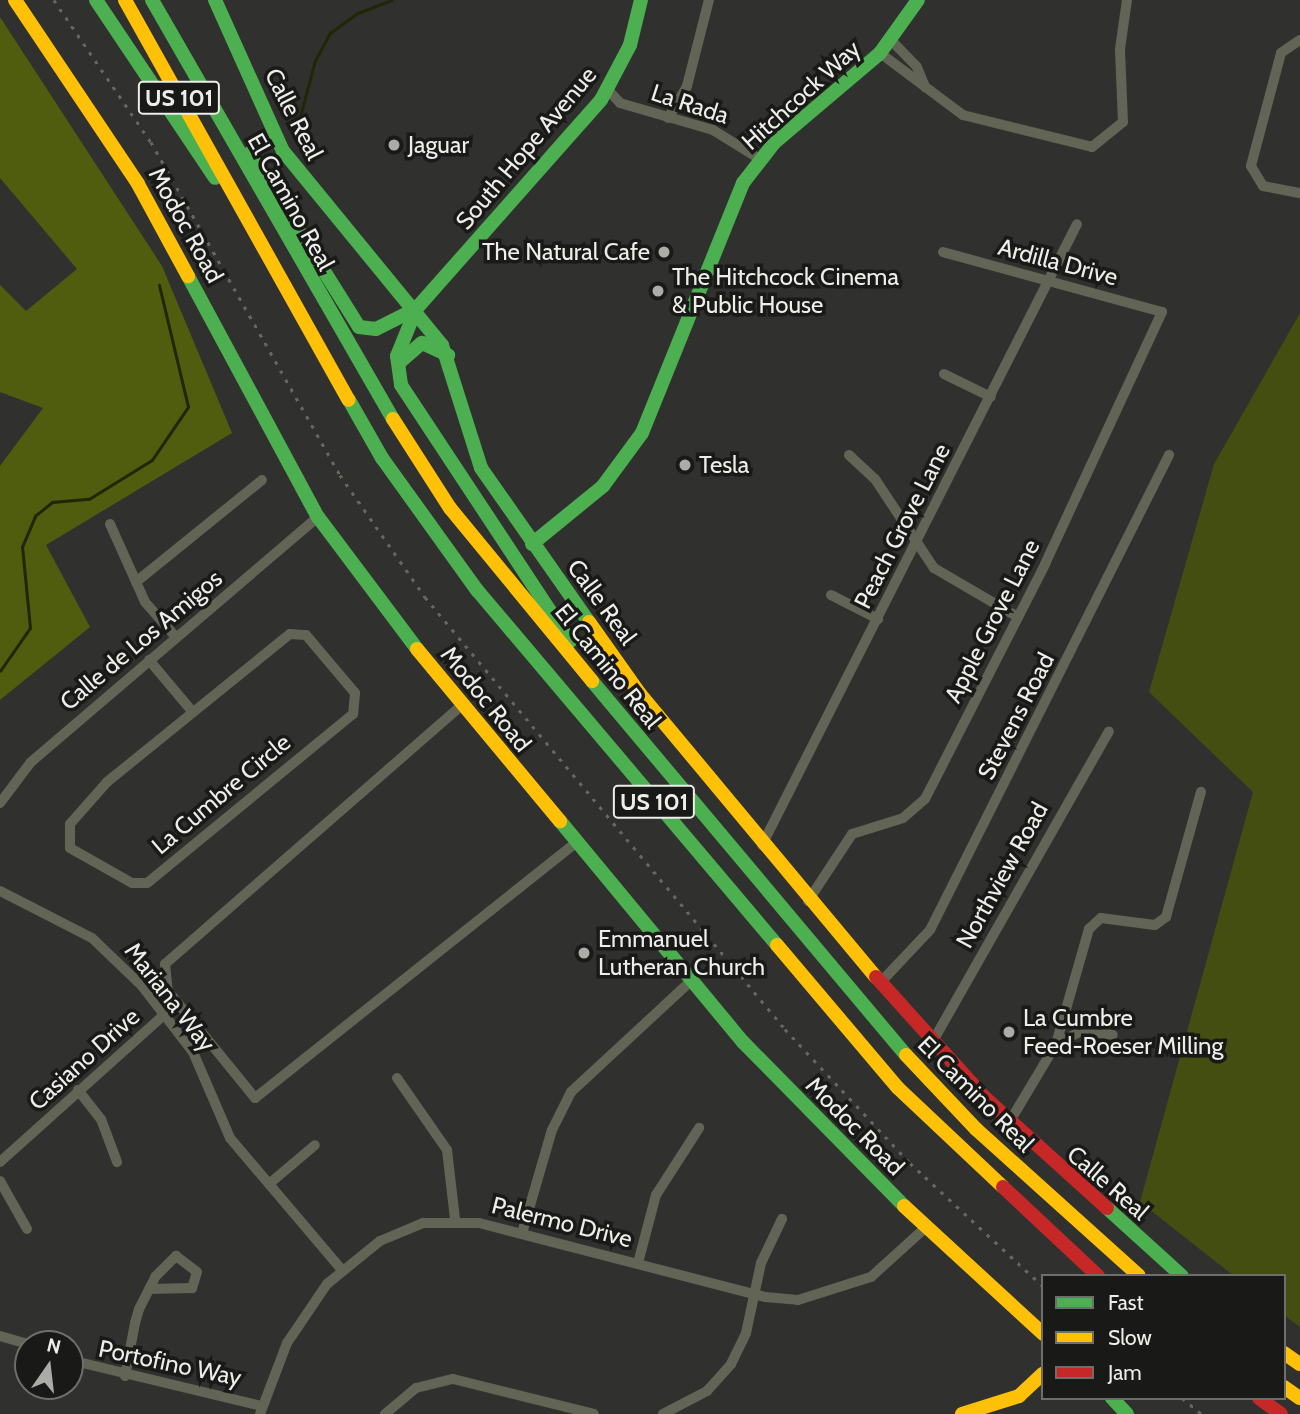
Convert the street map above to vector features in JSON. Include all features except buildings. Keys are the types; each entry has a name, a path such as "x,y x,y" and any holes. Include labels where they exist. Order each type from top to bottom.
{"main road":[{"name":"Modoc Road","path":"15,0 138,184 318,517 462,705 691,981 784,1086 925,1228 1041,1332"},
{"path":"96,0 201,163 232,195"},
{"name":"El Camino Real","path":"125,0 232,195 382,458 477,590 898,1088 1096,1274"},
{"name":"El Camino Real","path":"152,0 384,412 450,508 865,1013 986,1139 1137,1274"},
{"name":"Calle Real","path":"215,0 298,174 416,309 448,355 475,457 532,544 640,694 808,901 933,1041 1010,1121 1180,1274"},
{"name":"South Hope Avenue","path":"416,309 608,90 630,45 641,0"},
{"name":"Hitchcock Way","path":"532,544 603,486 642,433 729,205 760,159 880,53 918,0"},
{"path":"224,129 251,153 359,327 376,330 416,309"},
{"path":"396,370 416,309"},
{"path":"396,370 411,347 422,343 448,355"},
{"path":"396,370 565,630 586,674"},
{"path":"962,1414 1019,1396 1041,1376"},
{"path":"1114,1400 1127,1414"},
{"path":"1262,1400 1281,1414"}],"street":[{"path":"668,118 687,86 709,0"},
{"path":"880,53 925,88 980,121 1081,148 1101,144 1123,122 1120,49 1127,0"},
{"path":"891,40 917,67 925,88"},
{"path":"1300,40 1281,52 1252,157 1251,173 1268,187 1300,193"},
{"name":"La Rada","path":"608,90 620,103 713,130 760,159"},
{"name":"Peach Grove Lane","path":"762,845 917,546 1077,224"},
{"name":"Ardilla Drive","path":"943,252 1163,312"},
{"name":"Apple Grove Lane","path":"808,901 852,834 919,806 1018,617 1163,312"},
{"path":"944,374 991,397"},
{"path":"849,455 875,479 917,546 947,579 1018,617"},
{"name":"Stevens Road","path":"880,983 930,930 1168,455"},
{"path":"136,582 262,480"},
{"name":"Calle de Los Amigos","path":"0,803 31,762 175,636 318,517"},
{"path":"110,524 136,582 175,636"},
{"path":"831,594 878,619"},
{"name":"La Cumbre Circle","path":"295,632 310,639 358,699 353,714 147,883 132,883 74,852 66,834 76,816 191,710 295,632"},
{"path":"149,660 191,710"},
{"path":"462,705 165,964 168,991 255,1098 576,843"},
{"name":"Northview Road","path":"933,1041 1109,731"},
{"path":"1010,1121 1056,1044 1095,922 1155,925 1166,916 1201,792"},
{"name":"Mariana Way","path":"0,891 92,938 164,1015 193,1052 221,1125 342,1270"},
{"path":"522,1233 552,1130 571,1092 691,981"},
{"name":"Casiano Drive","path":"0,1162 164,1015"},
{"path":"1056,1044 1081,1031 1113,1035"},
{"path":"397,1078 447,1150 455,1219"},
{"path":"78,1090 101,1119 117,1162"},
{"path":"638,1263 656,1195 699,1128"},
{"path":"269,1184 315,1145"},
{"path":"0,1181 27,1229"},
{"name":"Palermo Drive","path":"261,1410 299,1322 342,1270 402,1229 455,1219 522,1233 753,1292 799,1300 851,1287 893,1260 925,1228"},
{"path":"663,1414 707,1391 731,1364 753,1292 782,1219"},
{"path":"125,1376 149,1289 176,1256 197,1272 192,1288 149,1289"},
{"name":"Portofino Way","path":"84,1364 261,1410"},
{"path":"385,1414 416,1388 453,1379 594,1414"}],"green space":[{"path":"0,17 162,266 232,433 46,545 90,627 0,700 0,466 43,408 0,392 0,285 26,311 77,269 0,178"},
{"path":"1300,313 1300,1327 1286,1316 1286,1274 1231,1274 1140,1202 1253,792 1149,692 1214,464"}],"waterway":[{"path":"297,128 315,61 330,33 358,13 392,0"},
{"path":"0,671 30,628 22,547 35,516 52,502 89,499 152,460 188,407 159,285"}],"railway":[{"path":"54,0 151,142 340,475 425,597 785,1029 910,1163 1041,1284"},
{"path":"1184,1400 1202,1414"}],"traffic: fast":[{"path":"96,0 215,178"},
{"path":"152,0 393,419"},
{"path":"215,0 283,151 442,345 481,468 589,622"},
{"path":"416,309 601,100 630,45 641,0"},
{"path":"532,544 603,486 642,433 743,183 774,143 880,53 918,0"},
{"path":"250,153 359,327 376,329 416,309"},
{"path":"188,276 318,517 417,649"},
{"path":"416,309 397,356 401,385 570,641"},
{"path":"401,361 422,343 448,355"},
{"path":"349,400 382,458 477,590 777,945"},
{"path":"592,681 906,1055"},
{"path":"560,821 743,1042 904,1206"},
{"path":"1107,1208 1180,1274"},
{"path":"1114,1400 1127,1414"}],"traffic: slow":[{"path":"15,0 138,184 188,276"},
{"path":"125,0 349,400"},
{"path":"393,419 450,508 592,681"},
{"path":"589,622 640,694 876,977"},
{"path":"417,649 560,821"},
{"path":"777,945 898,1088 1003,1187"},
{"path":"906,1055 976,1129 1137,1274"},
{"path":"904,1206 1041,1332"},
{"path":"1286,1354 1300,1364"},
{"path":"962,1414 1019,1396 1041,1376"},
{"path":"1286,1388 1300,1398"}],"traffic: jam":[{"path":"876,977 983,1096 1107,1208"},
{"path":"1003,1187 1096,1274"},
{"path":"1262,1400 1281,1414"}],"place":[{"name":"Jaguar","path":"394,145"},
{"name":"The Natural Cafe","path":"664,252"},
{"name":"The Hitchcock Cinema & Public House","path":"658,291"},
{"name":"Tesla","path":"685,465"},
{"name":"Emmanuel Lutheran Church","path":"584,953"},
{"name":"La Cumbre Feed-Roeser Milling","path":"1009,1032"}]}
